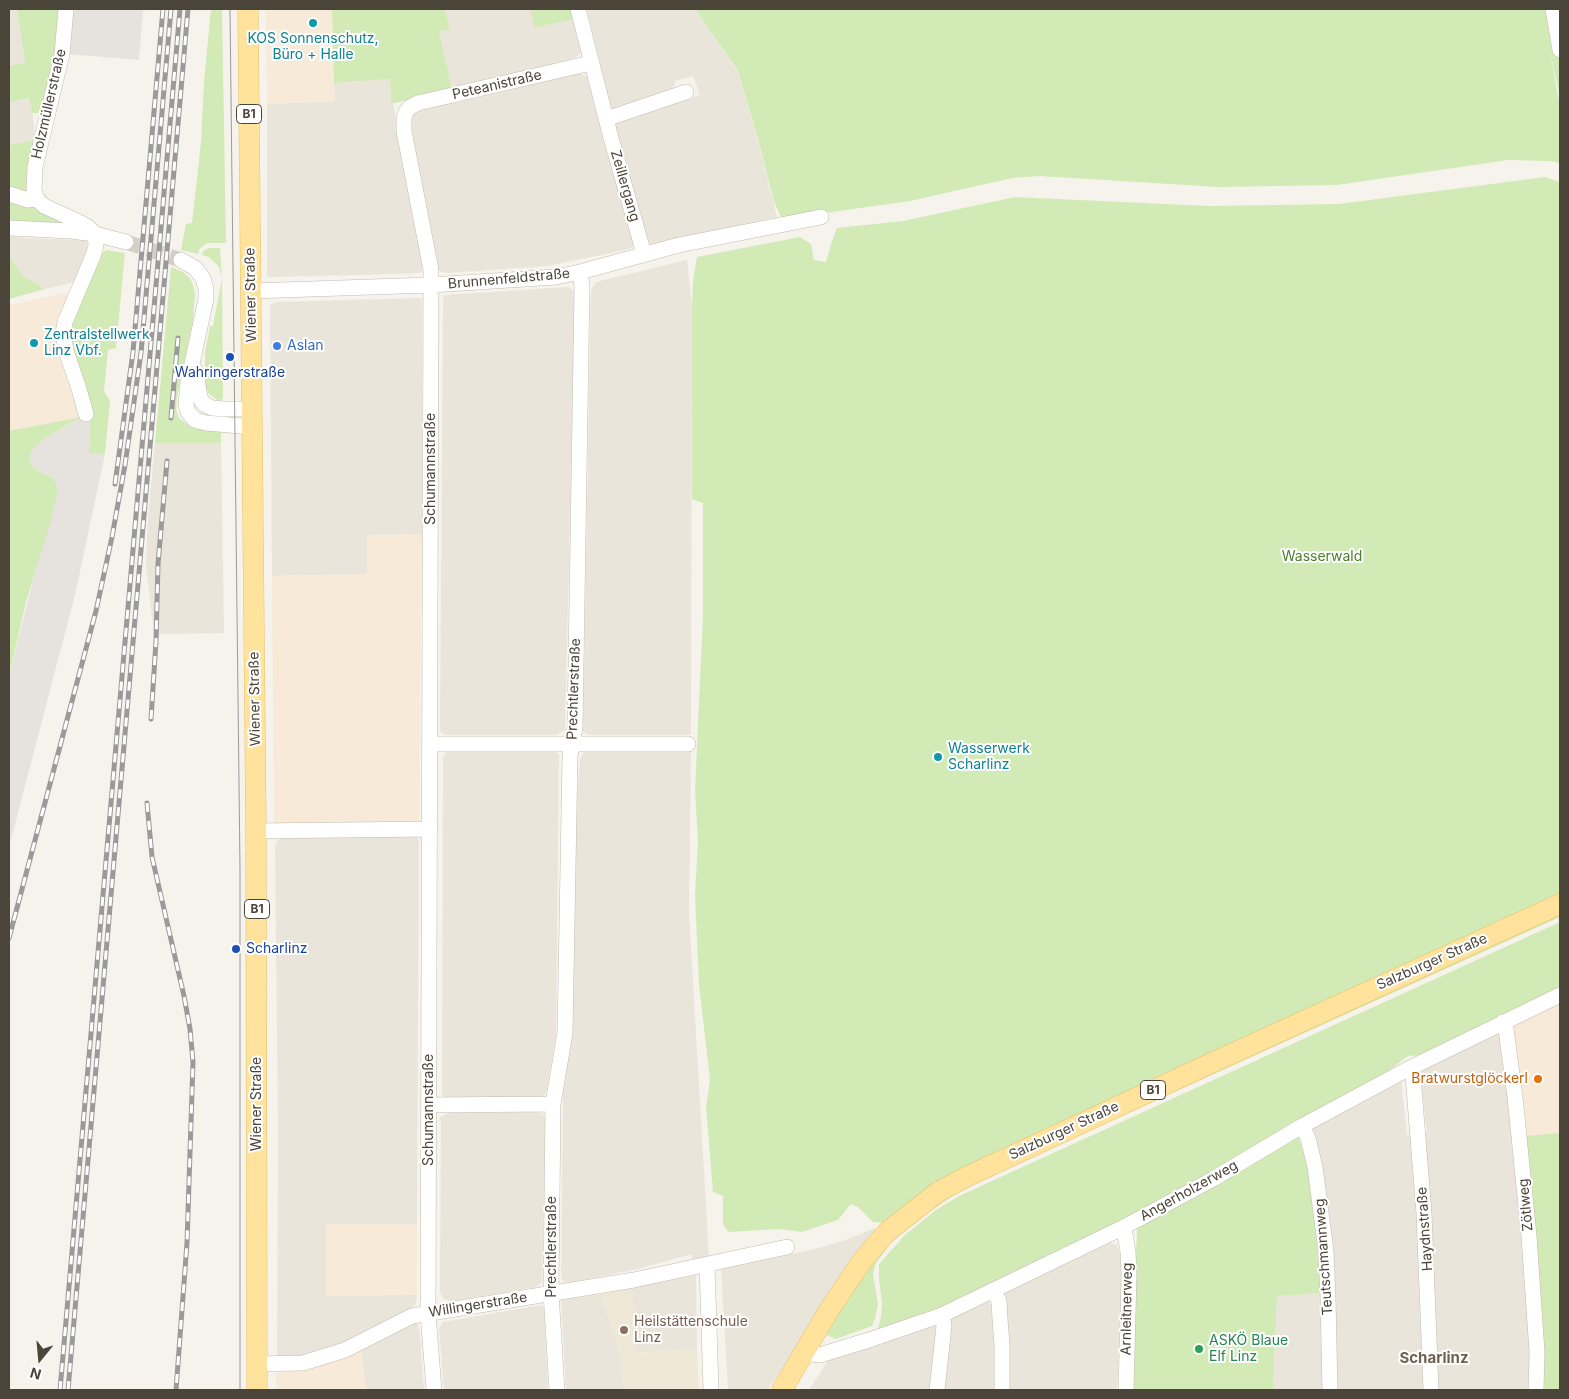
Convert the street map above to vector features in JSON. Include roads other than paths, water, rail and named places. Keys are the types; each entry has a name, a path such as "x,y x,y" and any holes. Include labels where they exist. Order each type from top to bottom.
{"main road":[{"name":"Wiener Straße","path":"248,9 256,831 257,1390"},
{"name":"Salzburger Straße","path":"782,1390 846,1283 873,1246 910,1212 938,1192 968,1176 1147,1093 1560,904"}],"street":[{"name":"Holzmüllerstraße","path":"37,199 33,180 62,54 66,9"},
{"name":"Zeillergang","path":"578,9 644,254"},
{"path":"1553,9 1560,50"},
{"name":"Peteanistraße","path":"406,112 410,107 418,104 591,63"},
{"path":"606,118 686,92"},
{"name":"Schumannstraße","path":"406,112 404,131 431,270 428,1314 434,1390"},
{"path":"9,194 28,200 37,199 44,206 88,227 95,234 96,246 93,256 65,322 63,333 66,351 80,389 86,414"},
{"name":"Brunnenfeldstraße","path":"251,291 431,285 556,277 724,235 821,217"},
{"path":"9,228 71,230 126,242"},
{"path":"180,260 195,268 203,278 206,289 195,358 188,382 186,405 191,417 206,423 252,418"},
{"name":"Prechtlerstraße","path":"558,1390 551,1294 553,1104 565,1033 570,756 575,728 582,306 580,272"},
{"path":"430,744 688,744"},
{"path":"256,831 430,829"},
{"name":"Angerholzerweg","path":"805,1350 812,1354 820,1355 942,1315 1122,1228 1213,1179 1302,1126 1408,1069 1560,995"},
{"name":"Zötlweg","path":"1503,1022 1506,1029 1515,1098 1529,1236 1537,1352 1536,1390"},
{"name":"Haydnstraße","path":"1408,1069 1413,1076 1424,1214 1431,1390"},
{"path":"430,1105 553,1104"},
{"name":"Teutschmannweg","path":"1302,1126 1308,1138 1321,1203 1328,1298 1330,1390"},
{"name":"Arnleitnerweg","path":"1122,1228 1128,1252 1129,1274 1126,1390"},
{"name":"Willingerstraße","path":"257,1364 303,1363 345,1350 412,1316 634,1280 787,1246"},
{"path":"706,1264 711,1390"},
{"path":"994,1290 999,1301 1002,1345 1002,1390"},
{"path":"937,1390 944,1326 942,1315"}],"tunnel":[{"path":"126,242 181,260"}],"tram line":[{"path":"230,9 240,869 240,1390"}],"railway":[{"path":"115,484 133,352 163,9"},
{"path":"9,938 96,611 125,465 141,353 171,9"},
{"path":"60,1390 180,9"},
{"path":"68,1390 188,9"},
{"path":"171,418 178,338"},
{"path":"151,719 158,564 167,461"},
{"path":"147,803 152,857 184,996 193,1062 187,1243 176,1390"}],"place":[{"name":"KOS Sonnenschutz, Büro + Halle","path":"313,23"},
{"name":"Zentralstellwerk Linz Vbf.","path":"34,343"},
{"name":"Aslan","path":"277,346"},
{"name":"Wahringerstraße","path":"230,357"},
{"name":"Wasserwerk Scharlinz","path":"938,757"},
{"name":"Scharlinz","path":"236,949"},
{"name":"Bratwurstglöckerl","path":"1538,1079"},
{"name":"Heilstättenschule Linz","path":"624,1330"},
{"name":"ASKÖ Blaue Elf Linz","path":"1199,1349"}],"district":[{"name":"Scharlinz","path":"1434,1358"}],"park label":[{"name":"Wasserwald","path":"1322,557"}]}
